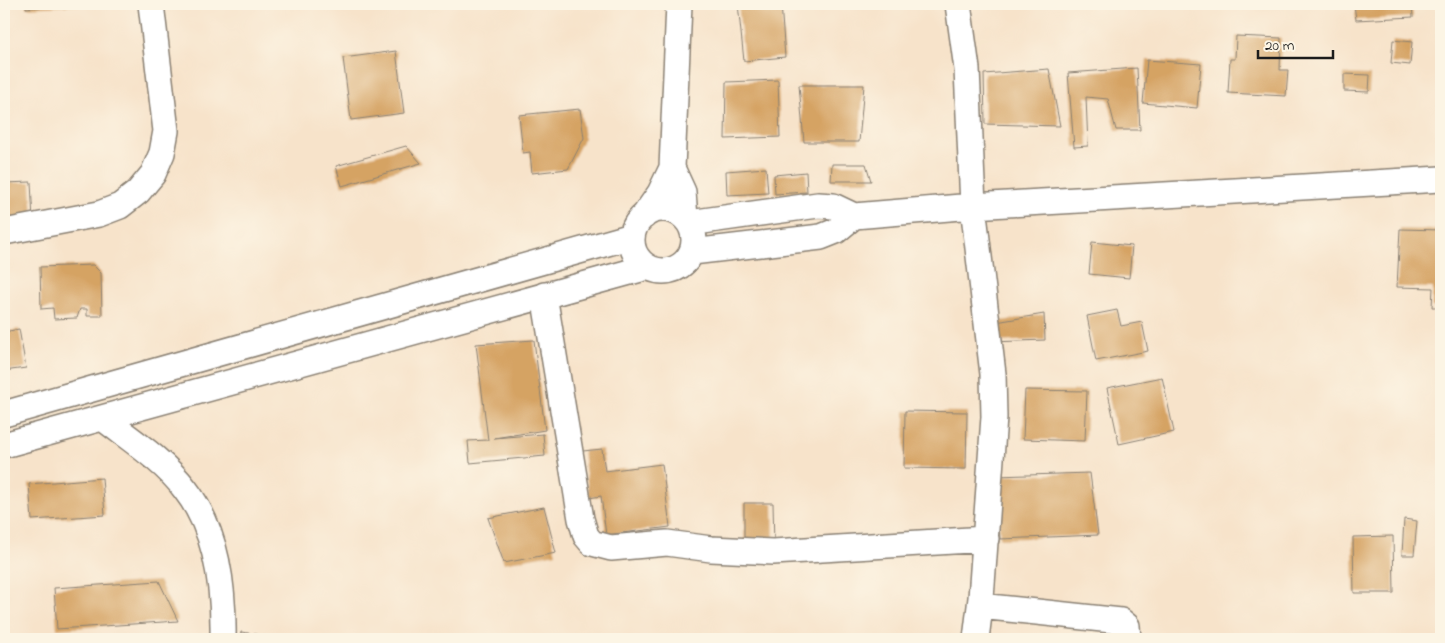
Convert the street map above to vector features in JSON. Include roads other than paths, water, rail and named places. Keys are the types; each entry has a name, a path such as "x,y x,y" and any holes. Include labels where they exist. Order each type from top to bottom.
{"street":[{"path":"4,232 99,214 120,206 138,192 153,174 162,154 166,131 151,4"},
{"path":"672,168 683,192 687,220 694,242 692,252 685,262 674,270 661,272 648,267 638,259 633,248 638,226 660,193 672,168 679,4"},
{"path":"958,4 967,69 973,206 993,374 994,416 986,539 976,639"},
{"path":"4,414 638,226 652,211 669,210 687,220 818,205 833,206 854,216 973,206 1441,179"},
{"path":"692,252 821,236 836,231 854,216"},
{"path":"4,446 648,267"},
{"path":"544,295 581,519 586,536 592,543 611,548 667,543 773,552 986,539"},
{"path":"104,418 164,466 186,489 197,509 209,537 220,574 223,639"},
{"path":"980,606 1121,621 1127,626 1128,639"}]}
